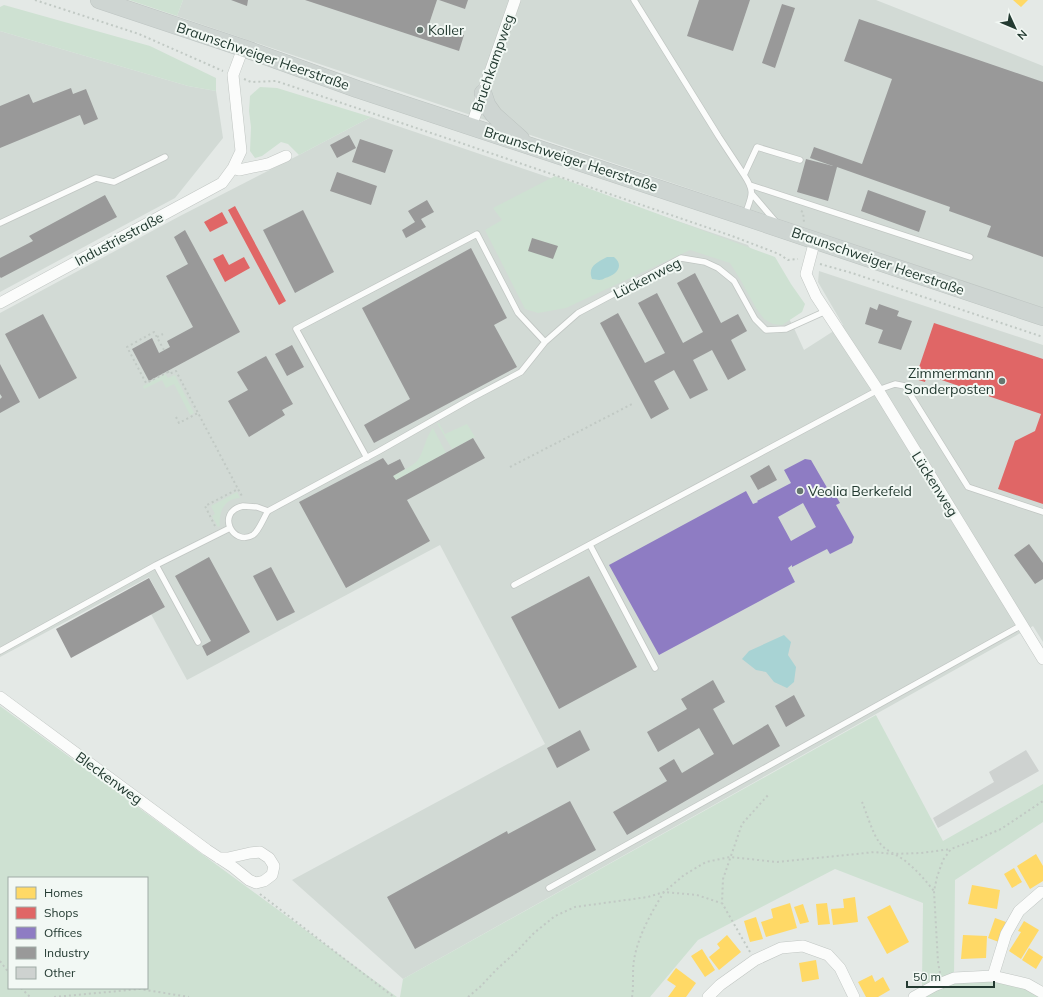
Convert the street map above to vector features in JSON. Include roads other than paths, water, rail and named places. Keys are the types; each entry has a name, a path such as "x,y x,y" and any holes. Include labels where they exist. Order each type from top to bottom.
{"main road":[{"name":"Braunschweiger Heerstraße","path":"99,0 243,48 357,89 1043,317"},
{"path":"483,93 487,105 494,115 531,147"}],"street":[{"name":"Bruchkampweg","path":"471,127 515,0"},
{"name":"Industriestraße","path":"0,303 222,183 233,168 241,150 233,75 243,48"},
{"path":"233,168 239,170 268,164 286,156"},
{"name":"Lückenweg","path":"815,240 806,274 816,296 878,390 1022,625 1042,655"},
{"name":"Bleckenweg","path":"0,697 207,850 219,858 233,867 257,887 272,875 274,866 269,858 260,852 228,858 219,858"},
{"path":"993,976 1006,934 1019,911 1041,892"},
{"path":"708,997 720,985 755,960 781,948 803,946 828,955 840,968 854,997"},
{"path":"914,997 942,982 954,978 993,976 1027,984 1042,992"}],"lane":[{"path":"634,0 744,175 750,185 752,194 783,230"},
{"path":"744,175 757,148 800,160"},
{"path":"0,223 96,178 114,182 165,156"},
{"path":"750,185 970,257"},
{"path":"745,217 752,194"},
{"path":"367,458 296,329 477,234 518,313 545,342"},
{"name":"Lückenweg","path":"268,511 367,458 521,372 545,342 578,313 681,258 705,262 718,268 734,281 755,320 766,330 786,329 826,311"},
{"path":"514,585 878,390 895,384 905,386 968,488 1043,512"},
{"path":"248,506 268,511 257,531 248,537 237,536 230,528 228,523 230,513 238,507 248,506"},
{"path":"0,651 156,565 230,528"},
{"path":"590,545 655,668"},
{"path":"156,565 198,642"},
{"path":"549,888 1022,625"}],"water":[{"path":"607,257 614,257 617,260 619,264 618,270 613,275 602,279 592,279 591,271 594,265"},
{"path":"784,635 791,642 788,655 796,667 794,682 787,688 774,682 766,672 756,670 742,659 749,651"}],"place":[{"name":"Koller","path":"420,30"},
{"name":"Zimmermann Sonderposten","path":"1002,381"},
{"name":"Veolia Berkefeld","path":"800,491"}]}
